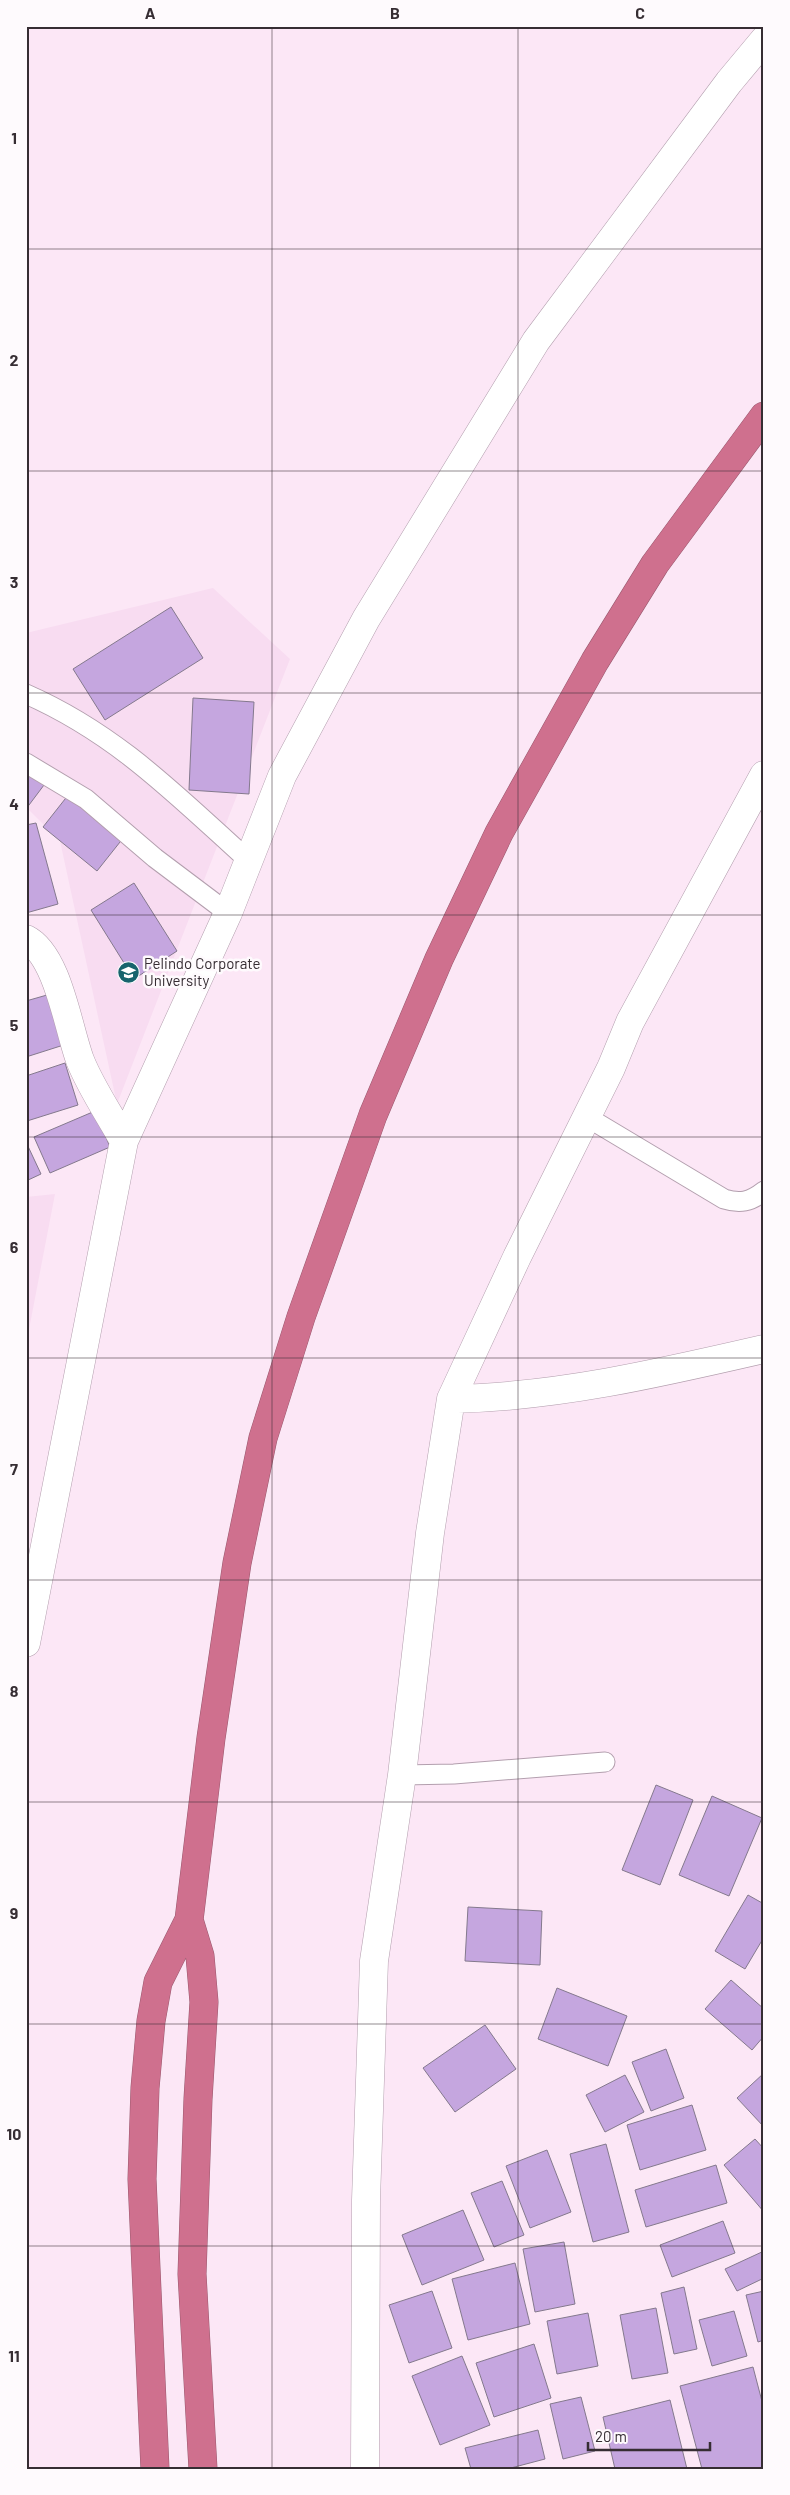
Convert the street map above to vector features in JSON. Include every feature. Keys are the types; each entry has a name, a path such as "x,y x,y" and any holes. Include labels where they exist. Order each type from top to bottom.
{"highway":[{"path":"155,2469 142,2179 145,2088 151,2021 158,1982 189,1920 211,1738 237,1563 263,1438 301,1317 373,1115 440,960 499,833 595,661 655,564 764,416"},
{"path":"189,1920 200,1956 204,2002 198,2099 192,2274 203,2469"}],"street":[{"path":"27,1630 124,1141 228,913 282,776 366,619 536,341 729,82 764,40"},
{"path":"365,2469 366,2200 374,1961 402,1775 430,1533 451,1399 517,1256 587,1117 644,996 764,775"},
{"path":"26,939 33,944 51,966 81,1061 124,1141"},
{"path":"451,1399 522,1396 575,1389 764,1349"}],"lane":[{"path":"26,694 72,715 127,753 249,861"},
{"path":"26,763 86,799 155,858 228,913"},
{"path":"587,1117 724,1199 743,1203 755,1198 764,1191"},
{"path":"402,1775 454,1774 605,1762"}],"shaded area":[{"name":"Pelindo Corporate University","path":"213,588 290,659 117,1104 60,841 29,810 26,811 26,633"},
{"path":"55,1194 26,1345 26,1197"}],"building":[{"path":"171,607 203,658 105,720 73,669"},
{"path":"193,698 254,702 249,794 189,790"},
{"path":"26,773 44,785 26,809"},
{"path":"69,794 124,837 97,871 43,827"},
{"path":"36,823 58,904 26,913 26,825"},
{"path":"134,883 177,951 134,979 91,910"},
{"path":"54,993 70,1043 26,1057 26,1001"},
{"path":"65,1063 78,1105 27,1121 26,1076"},
{"path":"95,1111 110,1147 50,1173 34,1137"},
{"path":"26,1142 41,1174 26,1181"},
{"path":"656,1785 693,1800 660,1885 622,1870"},
{"path":"712,1796 762,1818 729,1896 679,1875"},
{"path":"748,1895 764,1904 764,1937 745,1969 715,1951"},
{"path":"468,1907 542,1911 540,1965 465,1961"},
{"path":"731,1980 764,2009 764,2036 752,2050 705,2009"},
{"path":"557,1988 627,2016 608,2066 538,2039"},
{"path":"485,2025 516,2069 455,2112 423,2068"},
{"path":"666,2049 684,2098 651,2111 632,2062"},
{"path":"764,2073 764,2127 737,2098"},
{"path":"625,2075 644,2112 605,2132 586,2095"},
{"path":"692,2105 706,2150 640,2170 627,2125"},
{"path":"755,2139 764,2149 764,2212 724,2165"},
{"path":"606,2144 629,2232 593,2242 570,2154"},
{"path":"547,2150 571,2212 530,2228 506,2166"},
{"path":"716,2165 727,2203 646,2227 635,2190"},
{"path":"502,2181 524,2235 494,2247 471,2193"},
{"path":"463,2210 484,2260 422,2285 402,2235"},
{"path":"723,2221 735,2253 672,2277 660,2245"},
{"path":"564,2242 575,2304 535,2312 523,2249"},
{"path":"764,2251 764,2278 737,2291 725,2269"},
{"path":"515,2263 530,2324 468,2340 452,2279"},
{"path":"684,2287 697,2349 674,2354 661,2293"},
{"path":"432,2291 452,2348 409,2363 389,2305"},
{"path":"764,2291 764,2340 758,2342 746,2295"},
{"path":"656,2308 668,2373 632,2379 620,2315"},
{"path":"734,2311 747,2356 712,2366 699,2320"},
{"path":"588,2313 598,2366 557,2374 547,2321"},
{"path":"534,2344 551,2398 494,2417 476,2363"},
{"path":"462,2356 490,2425 440,2445 412,2376"},
{"path":"753,2367 764,2409 764,2469 702,2469 680,2386"},
{"path":"581,2397 595,2451 563,2459 550,2404"},
{"path":"670,2400 687,2469 615,2469 603,2417"},
{"path":"538,2430 545,2459 507,2469 471,2469 465,2448"}],"place":[{"name":"Pelindo Corporate University","path":"128,972"}]}
